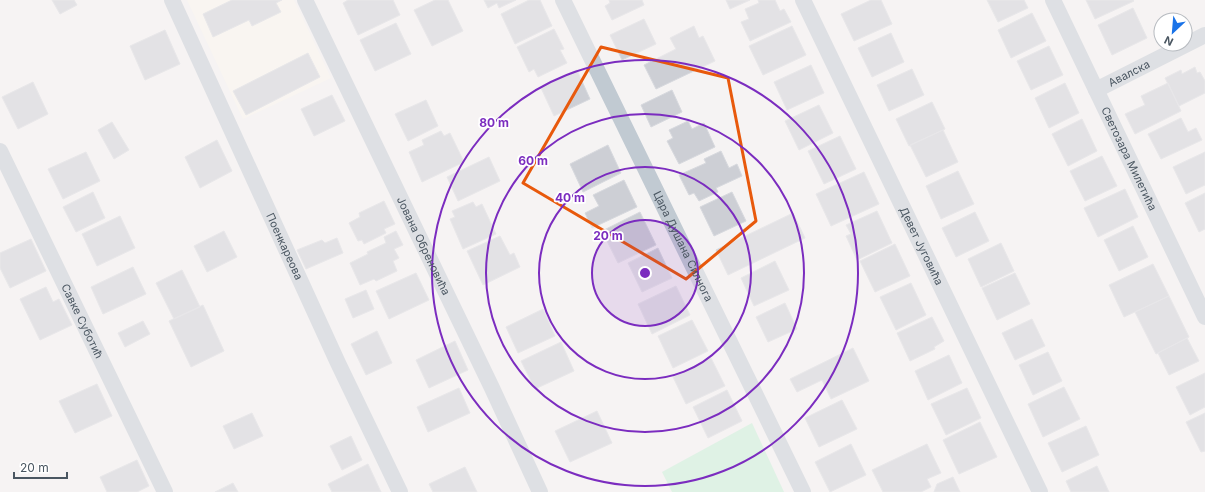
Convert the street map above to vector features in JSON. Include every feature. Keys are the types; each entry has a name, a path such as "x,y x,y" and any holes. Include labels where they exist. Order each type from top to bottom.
{"street":[{"name":"Поенкареова","path":"172,0 334,355 400,492"},
{"name":"Јована Обреновића","path":"305,0 489,381 540,492"},
{"name":"Цара Душана Силнога","path":"563,0 803,492"},
{"name":"Девет Југовића","path":"803,0 1040,492"},
{"name":"Светозара Милетића","path":"1053,0 1205,317"},
{"name":"Авалска","path":"1096,90 1205,35"},
{"name":"Савке Суботић","path":"0,151 164,492"}],"highlighted area":[{"path":"601,47 728,78 756,221 686,279 523,183"}],"shaded area":[{"path":"187,0 294,0 331,78 243,119"}],"green space":[{"path":"752,423 784,492 672,492 662,472"}],"building":[{"path":"52,0 74,0 77,5 60,14"},
{"path":"232,0 282,0 276,3 281,12 252,26 249,20 213,37 203,14"},
{"path":"348,0 393,0 400,15 358,35 343,3"},
{"path":"435,0 448,0 463,31 432,46 414,10"},
{"path":"484,0 516,0 499,8 497,3 488,8"},
{"path":"529,0 540,0 552,26 515,44 501,14"},
{"path":"609,0 642,0 644,5 612,20 605,6 610,3"},
{"path":"726,0 750,0 730,9"},
{"path":"758,0 775,0 780,11 784,9 791,22 750,41 741,22 749,19 745,9 759,3"},
{"path":"871,0 881,0 892,24 854,41 841,14"},
{"path":"987,0 1024,0 1028,8 998,22"},
{"path":"1086,0 1133,0 1134,1 1095,19"},
{"path":"1133,8 1147,38 1112,55 1098,25"},
{"path":"1032,13 1046,41 1011,58 998,30"},
{"path":"644,19 656,44 622,60 610,35"},
{"path":"396,23 411,54 375,71 360,40"},
{"path":"694,26 699,38 703,36 715,61 656,89 644,65 676,49 670,38"},
{"path":"792,26 806,55 763,75 749,46"},
{"path":"554,29 564,49 560,50 567,63 538,77 534,69 529,72 517,47"},
{"path":"165,30 180,64 145,80 130,46"},
{"path":"891,33 904,62 872,77 858,48"},
{"path":"1049,46 1063,75 1031,90 1017,61"},
{"path":"308,53 320,77 246,115 233,91"},
{"path":"811,65 824,93 787,110 774,82"},
{"path":"1195,67 1197,73 1200,72 1205,81 1205,93 1179,106 1165,78 1181,70 1182,74"},
{"path":"912,69 924,95 889,111 877,85"},
{"path":"577,70 590,99 554,116 541,88"},
{"path":"33,82 48,114 18,129 2,97"},
{"path":"1065,83 1079,113 1049,128 1035,98"},
{"path":"1168,83 1181,111 1135,134 1125,114 1145,105 1141,96"},
{"path":"672,90 682,112 651,127 641,105"},
{"path":"332,95 345,121 314,136 301,109"},
{"path":"426,100 438,126 408,141 395,114"},
{"path":"932,102 945,129 909,146 896,119"},
{"path":"819,105 833,133 799,150 785,121"},
{"path":"1181,118 1188,132 1196,128 1202,140 1161,159 1148,134"},
{"path":"1082,119 1097,151 1068,166 1052,134"},
{"path":"688,121 692,129 704,123 715,147 679,164 667,141 673,138 669,130"},
{"path":"112,122 129,150 114,159 98,130"},
{"path":"943,130 958,162 926,177 910,145"},
{"path":"441,131 444,136 450,133 464,162 422,182 409,152 424,145 422,140"},
{"path":"840,136 856,169 824,184 808,151"},
{"path":"217,140 232,171 200,188 185,157"},
{"path":"608,145 621,173 583,192 570,164"},
{"path":"721,151 729,168 737,164 742,176 716,188 718,192 699,201 694,193 689,195 679,175 706,163 704,159"},
{"path":"86,152 100,181 63,199 48,169"},
{"path":"1205,152 1205,185 1186,194 1173,167"},
{"path":"1102,156 1117,186 1085,201 1070,171"},
{"path":"489,157 500,181 458,201 447,177"},
{"path":"958,171 974,204 941,219 926,186"},
{"path":"864,172 879,204 831,226 816,194"},
{"path":"624,180 637,207 592,228 585,213 599,206 593,195"},
{"path":"1125,189 1138,217 1098,237 1084,208"},
{"path":"93,192 105,218 76,232 63,207"},
{"path":"732,192 746,221 714,236 700,207"},
{"path":"1205,193 1205,229 1199,232 1185,203"},
{"path":"384,201 395,224 384,229 386,233 364,244 362,240 358,241 349,223 360,217 359,213"},
{"path":"473,202 476,207 482,204 496,234 463,249 450,219 455,217 452,211"},
{"path":"877,211 892,243 857,260 846,236 851,234 846,225"},
{"path":"640,212 656,245 618,263 602,231"},
{"path":"975,212 989,241 956,257 942,228"},
{"path":"793,213 805,238 728,275 716,250"},
{"path":"120,216 135,248 97,266 82,234"},
{"path":"1133,226 1148,257 1119,271 1104,240"},
{"path":"224,231 237,257 207,272 194,246"},
{"path":"396,231 403,245 394,249 399,258 393,261 397,271 376,281 374,279 360,285 350,263 368,254 367,252 386,243 384,237"},
{"path":"500,236 510,255 514,253 520,267 483,285 467,251"},
{"path":"337,238 343,253 306,269 297,250 322,240 325,243"},
{"path":"31,239 46,271 10,288 0,268 0,253"},
{"path":"1001,243 1014,271 981,287 968,259"},
{"path":"895,244 910,276 875,292 860,261"},
{"path":"658,248 672,278 642,292 628,263"},
{"path":"775,261 789,290 754,306 741,278"},
{"path":"1153,264 1169,296 1124,317 1109,285"},
{"path":"133,267 146,294 103,314 91,287"},
{"path":"182,270 200,307 174,319 156,283"},
{"path":"416,273 429,300 389,319 376,291"},
{"path":"1015,273 1030,304 997,320 982,288"},
{"path":"911,283 926,315 896,330 880,297"},
{"path":"676,286 690,315 652,334 638,304"},
{"path":"46,287 53,302 59,299 72,325 40,340 20,299"},
{"path":"366,290 374,309 353,318 345,299"},
{"path":"1169,296 1189,337 1156,354 1135,312"},
{"path":"785,303 797,329 768,342 756,317"},
{"path":"203,305 224,351 191,367 169,321"},
{"path":"543,309 555,336 518,353 506,327"},
{"path":"932,317 944,341 934,347 935,349 910,361 897,333"},
{"path":"1032,319 1045,346 1015,360 1002,333"},
{"path":"692,320 708,351 673,368 658,336"},
{"path":"143,321 150,334 125,347 118,333"},
{"path":"377,331 392,363 366,375 351,344"},
{"path":"1187,338 1199,361 1169,375 1158,353"},
{"path":"455,341 468,370 429,388 416,360"},
{"path":"561,342 574,371 535,389 521,361"},
{"path":"853,348 869,381 831,399 822,380 797,392 790,379"},
{"path":"1048,352 1062,381 1033,395 1019,365"},
{"path":"949,355 962,383 928,400 915,371"},
{"path":"711,358 725,386 686,404 673,377"},
{"path":"1205,373 1205,407 1190,415 1176,387"},
{"path":"97,384 112,416 75,433 59,401"},
{"path":"1064,387 1080,419 1043,437 1028,404"},
{"path":"459,388 470,413 428,432 417,407"},
{"path":"967,388 981,418 946,435 931,404"},
{"path":"727,390 742,421 708,438 693,407"},
{"path":"842,400 857,429 819,447 805,418"},
{"path":"597,411 612,443 570,462 555,431"},
{"path":"252,413 263,436 234,449 223,426"},
{"path":"1205,413 1205,451 1201,452 1186,422"},
{"path":"980,422 997,457 959,474 943,440"},
{"path":"1086,426 1099,455 1062,472 1048,443"},
{"path":"351,436 362,460 342,470 330,446"},
{"path":"851,444 866,475 830,492 815,462"},
{"path":"927,444 941,473 927,479 931,487 921,492 883,492 872,470"},
{"path":"137,460 149,486 137,492 107,492 100,477"},
{"path":"368,464 381,492 332,492 328,484"},
{"path":"1097,466 1109,492 1071,492 1066,481"},
{"path":"465,467 477,492 433,492 429,484"},
{"path":"953,477 960,492 934,492 937,484"},
{"path":"233,483 238,492 215,492"}]}
